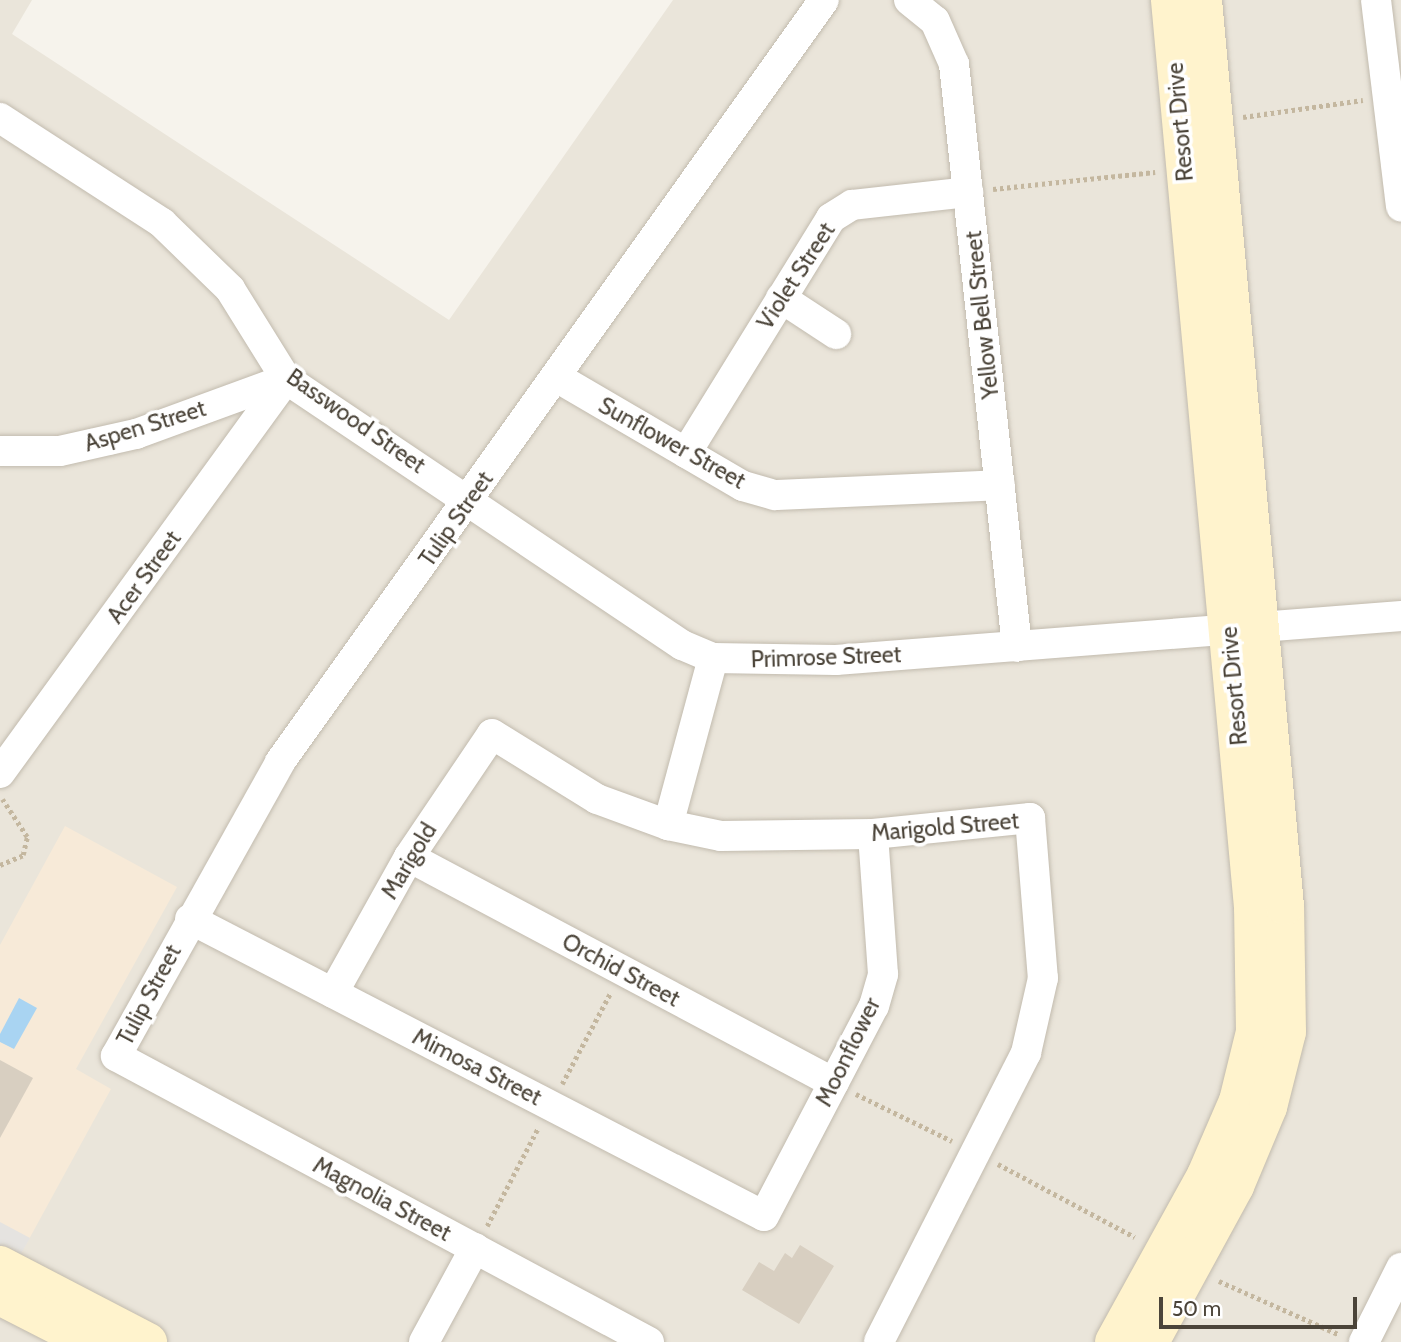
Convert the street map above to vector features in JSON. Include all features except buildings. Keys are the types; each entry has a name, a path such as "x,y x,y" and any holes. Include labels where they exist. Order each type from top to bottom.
{"street":[{"name":"Tulip Street","path":"116,1056 190,919 280,762 558,378 824,0"},
{"name":"Yellow Bell Street","path":"909,0 935,21 950,49 1017,647"},
{"name":"Resort Drive","path":"1150,1342 1206,1175 1238,1101 1255,1032 1245,629 1195,124 1170,0"},
{"name":"Resort Drive","path":"1203,0 1195,124 1183,169 1245,629"},
{"path":"1376,0 1395,95 1401,206"},
{"name":"Basswood Street","path":"0,118 81,166 182,241 230,289 286,379 471,498"},
{"name":"Violet Street","path":"686,453 831,218 852,205 968,192"},
{"path":"781,298 836,334"},
{"name":"Sunflower Street","path":"558,378 743,486 775,495 1000,485"},
{"name":"Aspen Street","path":"0,451 60,451 136,434 286,379"},
{"name":"Acer Street","path":"0,773 286,379"},
{"name":"Primrose Street","path":"471,498 682,645 713,658 836,660 1401,616"},
{"path":"668,825 713,658"},
{"name":"Marigold Street","path":"492,734 597,799 668,825 722,836 873,834 1030,818 1043,945 1041,990 1026,1053 879,1342"},
{"name":"Marigold","path":"333,993 409,858 492,734"},
{"name":"Moonflower","path":"764,1216 874,1006 883,974 873,834"},
{"name":"Orchid Street","path":"409,858 834,1083"},
{"name":"Mimosa Street","path":"190,919 764,1216"},
{"name":"Magnolia Street","path":"116,1056 649,1342"},
{"path":"424,1342 475,1248"},
{"name":"Resort Drive","path":"1114,1342 1177,1260"},
{"path":"0,1265 118,1339"},
{"path":"1353,1339 1401,1268"},
{"path":"0,1296 118,1339"}],"path":[{"path":"1195,124 1395,95"},
{"path":"968,192 1183,169"},
{"path":"0,795 27,837 23,855 0,865"},
{"path":"475,1248 622,971"},
{"path":"834,1083 977,1152 1177,1260 1353,1339"}],"shaded area":[{"path":"0,0 32,0 12,34 449,320 673,0 1401,0 1401,1342 0,1342"},
{"path":"65,826 177,887 76,1069 111,1089 16,1263 0,1254 0,945"},
{"path":"0,1222 30,1238 16,1263 0,1254"}],"water":[{"path":"19,998 37,1008 14,1049 0,1042 0,1034"}]}
